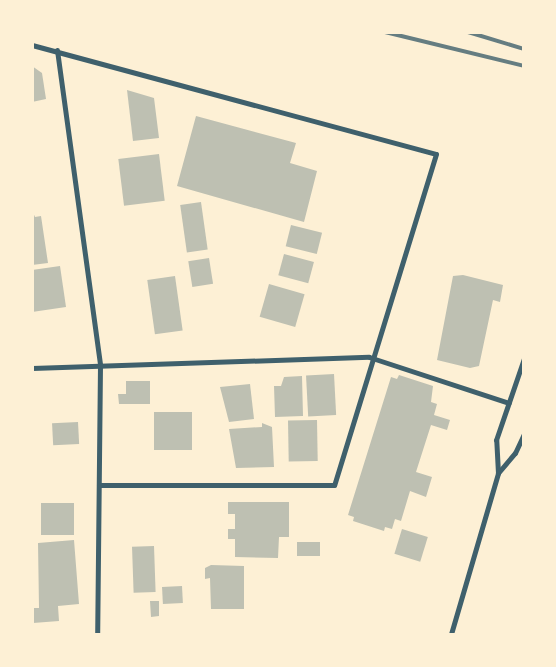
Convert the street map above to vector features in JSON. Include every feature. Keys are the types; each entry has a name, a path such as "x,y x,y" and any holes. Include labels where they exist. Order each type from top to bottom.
{"street":[{"path":"32,44 436,154 369,357 334,485 99,486"},
{"path":"57,50 100,365 97,634"},
{"path":"32,368 369,357 509,403"},
{"path":"451,634 498,473 496,440 524,358"},
{"path":"498,473 515,453 524,434"}],"building":[{"path":"32,66 42,73 46,99 32,102"},
{"path":"127,90 154,98 159,138 133,141"},
{"path":"196,116 296,143 290,163 317,171 304,222 177,186"},
{"path":"159,154 165,201 124,206 118,159"},
{"path":"201,202 208,250 187,252 180,205"},
{"path":"32,210 35,217 41,216 48,263 32,265"},
{"path":"291,225 322,233 317,254 286,246"},
{"path":"284,254 314,262 308,283 278,275"},
{"path":"209,258 213,284 192,287 188,261"},
{"path":"60,266 66,307 32,312 32,270"},
{"path":"463,275 503,285 500,302 493,300 479,366 470,368 437,360 453,276"},
{"path":"175,276 183,330 155,334 147,280"},
{"path":"269,284 305,294 295,327 260,317"},
{"path":"334,374 336,415 308,416 306,375"},
{"path":"399,375 433,386 431,402 437,404 434,415 450,420 447,430 431,425 416,472 432,477 426,497 410,491 401,521 395,519 392,529 385,527 384,531 353,521 354,517 348,515 391,377 397,379"},
{"path":"302,376 303,416 275,417 274,386 281,386 284,377"},
{"path":"126,381 150,381 150,404 119,404 118,394 126,394"},
{"path":"250,384 254,419 229,422 220,387"},
{"path":"154,412 192,412 192,450 154,450"},
{"path":"317,420 318,461 289,461 288,421"},
{"path":"78,422 79,444 53,445 52,423"},
{"path":"262,423 272,427 274,467 236,468 229,429 262,427"},
{"path":"228,502 289,502 289,537 279,537 278,558 235,557 235,539 228,539 228,529 235,529 235,514 228,514"},
{"path":"41,503 74,503 74,535 41,535"},
{"path":"402,529 428,537 420,562 394,554"},
{"path":"74,540 79,604 58,606 59,621 33,623 32,608 39,608 38,543"},
{"path":"297,542 320,542 320,556 297,556"},
{"path":"154,546 156,592 134,593 132,547"},
{"path":"211,565 244,566 244,609 211,609 210,578 205,579 205,568"},
{"path":"182,586 183,603 163,604 162,587"},
{"path":"150,601 159,601 159,616 151,617"}],"railway":[{"path":"385,32 524,66"},
{"path":"468,32 524,49"}]}
